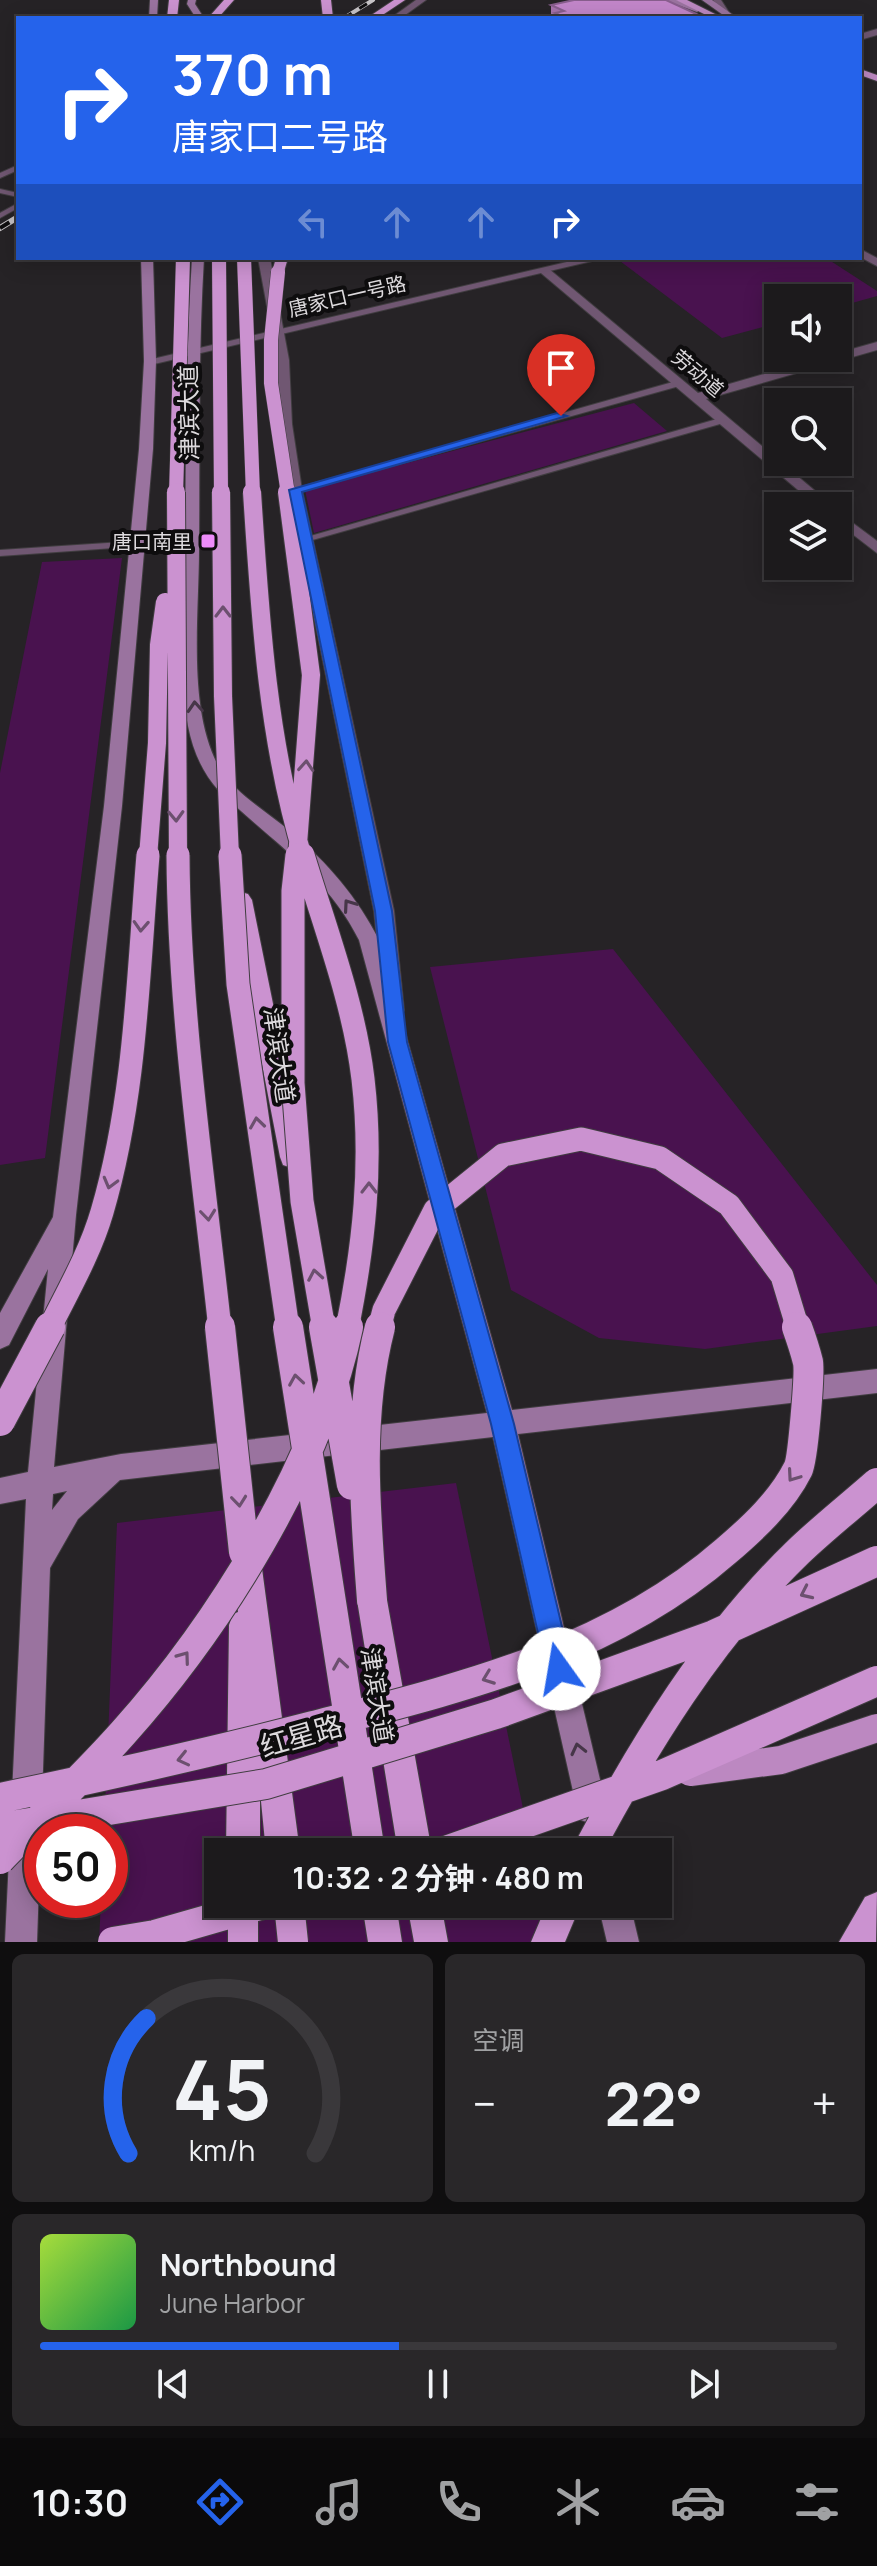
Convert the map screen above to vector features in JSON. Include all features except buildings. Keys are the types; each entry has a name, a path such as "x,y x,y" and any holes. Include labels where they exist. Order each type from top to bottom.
{"highway":[{"path":"215,16 229,0"},
{"path":"376,16 400,0"},
{"name":"津滨大道","path":"183,260 175,542 178,900 192,1073 244,1552 262,1670 281,1838"},
{"name":"津滨大道","path":"219,260 223,696 238,984 266,1188 368,1838"},
{"path":"0,1859 100,1759 139,1715 232,1590 288,1489 315,1429 348,1329 361,1271 369,1213 362,1076 353,1025 282,774 266,675 253,506 244,260"},
{"path":"282,260 271,340 271,383 298,562 311,675 304,794 293,891 293,1083 302,1201"},
{"path":"0,1421 81,1267 102,1214 127,1109 157,743 159,645 175,542"},
{"path":"228,831 277,1092 302,1201 413,1838"},
{"path":"372,1600 363,1460 374,1348 389,1296 408,1253 439,1207 460,1186 488,1166 553,1142 591,1138 629,1141 669,1151 701,1163 735,1185 769,1214 792,1242 815,1283"},
{"path":"0,1798 286,1734 470,1685 593,1639 632,1618 662,1600 737,1540 769,1508 799,1470 818,1422 828,1371 828,1324"},
{"path":"594,1838 661,1722 746,1609 798,1552 877,1483"},
{"path":"243,1838 244,1552"},
{"name":"红星路","path":"0,1828 266,1784 496,1714 714,1635 877,1561"},
{"path":"483,1838 662,1775 877,1681"},
{"path":"856,1942 877,1909"},
{"path":"113,1942 148,1938 216,1918"},
{"path":"243,1918 243,1942"},
{"path":"290,1918 293,1942"},
{"path":"381,1918 385,1942"},
{"path":"427,1918 431,1942"},
{"path":"548,1942 558,1918"}],"main road":[{"path":"668,0 697,4"},
{"path":"680,0 726,16"},
{"path":"706,0 727,16"},
{"path":"21,1942 40,1483 65,1215 113,806 138,544 150,361 147,260"},
{"path":"198,260 192,351 192,661 197,734 203,755 214,775 293,843 353,909 369,940 503,1424 599,1838"},
{"path":"0,1337 65,1215"},
{"path":"0,1491 121,1467 877,1381"},
{"path":"37,1566 62,1514 99,1480 121,1467"},
{"path":"662,1775 781,1760 877,1728"},
{"path":"617,1918 623,1942"}],"street":[{"path":"398,16 422,0"},
{"path":"264,260 283,360 285,424 295,490 384,911 397,1042"},
{"name":"唐家口一号路","path":"150,361 591,260"},
{"name":"劳动道","path":"545,271 809,492"},
{"path":"852,353 877,346"},
{"path":"697,397 786,372"},
{"path":"852,528 877,549"}],"lane":[{"path":"295,490 680,383"},
{"path":"305,539 724,420"},
{"path":"0,553 138,544"}],"shaded area":[{"path":"829,260 877,291 877,296 852,303 852,284 764,284 764,327 722,338 620,261"},
{"path":"634,403 667,431 314,533 305,490"},
{"path":"122,558 45,1158 0,1165 0,773 42,562"},
{"path":"613,949 877,1285 877,1326 705,1349 599,1338 511,1290 430,967"},
{"path":"456,1483 529,1838 204,1838 204,1918 545,1918 550,1942 99,1942 100,1918 128,1918 128,1814 105,1814 117,1523"}],"railway":[{"path":"347,16 373,0"},
{"path":"0,228 16,218"}],"place":[{"name":"唐口南里","path":"208,541"}],"route":[{"path":"559,1669 503,1424 397,1042 384,911 295,490 561,416"}]}
